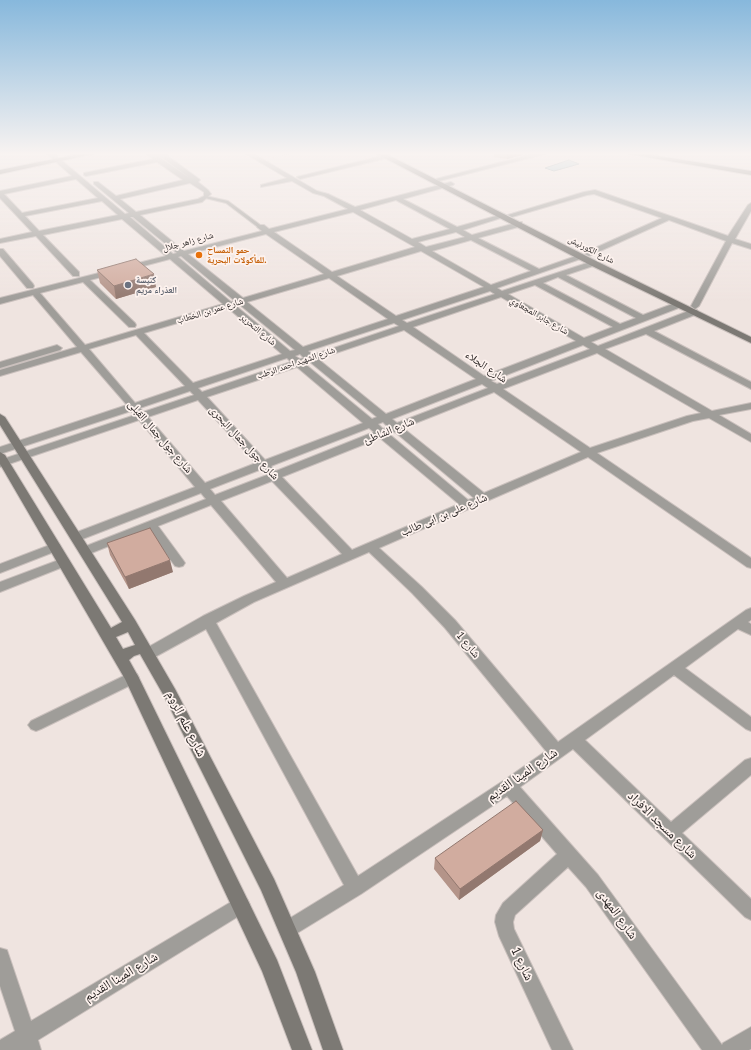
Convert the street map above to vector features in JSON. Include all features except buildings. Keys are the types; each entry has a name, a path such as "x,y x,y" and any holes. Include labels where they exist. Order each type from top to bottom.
{"street":[{"path":"9,203 76,274"},
{"path":"20,215 82,203"},
{"name":"شارع التحرير","path":"107,203 467,505"},
{"name":"شارع التحرير","path":"121,203 482,498"},
{"path":"0,241 190,203"},
{"name":"شارع جابر المجعاوي","path":"343,203 751,439"},
{"name":"شارع زاهر جلال","path":"0,294 84,279 179,251 365,203"},
{"name":"شارع زاهر جلال","path":"350,207 370,203"},
{"path":"406,203 537,271"},
{"name":"شارع الكورنيش","path":"480,203 519,224 694,309 751,340"},
{"name":"شارع الكورنيش","path":"487,203 585,255 593,263 678,305 694,309 751,332"},
{"path":"512,215 554,203"},
{"path":"624,203 751,247"},
{"path":"694,309 730,240 751,205"},
{"name":"شارع عمر بن الخطاب","path":"0,373 81,345 135,329 229,305 411,242 503,216"},
{"name":"شارع الشهيد احمد الرطب","path":"1,458 133,406 585,255 668,218"},
{"name":"شارع عمر بن الخطاب","path":"135,329 233,295 472,237 519,224"},
{"name":"شارع الجلاء","path":"264,229 751,564"},
{"name":"شارع جول جمال القبلى","path":"0,250 284,583"},
{"name":"شارع زاهر جلال","path":"0,301 76,274 168,254"},
{"name":"شارع الشهيد احمد الرطب","path":"21,450 141,416 500,293 593,263"},
{"path":"558,274 642,318"},
{"name":"شارع جول جمال البحرى","path":"84,279 191,386 263,465 350,555"},
{"path":"535,282 619,327"},
{"name":"شارع الشاطئ","path":"76,537 678,305"},
{"name":"شارع الشاطئ","path":"85,551 646,330 694,309"},
{"path":"646,330 751,386"},
{"name":"شارع عمر بن الخطاب","path":"0,365 81,345"},
{"name":"شارع على بن ابى طالب","path":"146,650 284,583 590,452 630,437 710,414 751,406"},
{"name":"شارع علم الروم","path":"0,417 146,650 174,700 265,878 308,978 333,1050"},
{"path":"1,458 132,678 273,974 302,1050"},
{"path":"151,525 179,563"},
{"name":"شارع 1","path":"370,546 417,590 450,624 556,752"},
{"path":"0,569 55,547"},
{"path":"0,587 64,562"},
{"name":"شارع المينا القديم","path":"288,929 355,888 509,786 675,668 745,627 751,613"},
{"path":"208,620 355,888"},
{"path":"107,634 117,632 130,624"},
{"path":"121,658 129,652 146,650"},
{"path":"675,668 751,725"},
{"path":"36,725 132,678"},
{"name":"شارع مسجد الافراد","path":"574,739 751,911"},
{"path":"670,833 751,765"},
{"name":"شارع المهدى","path":"509,786 570,854 615,910 714,1050"},
{"name":"شارع 1","path":"563,1050 505,930 504,922 505,915 509,909 570,854"},
{"name":"شارع المينا القديم","path":"2,1050 28,1043 241,905"},
{"path":"0,957 28,1043"},
{"path":"730,1050 751,1037"}],"lane":[{"name":"شارع الجلاء","path":"228,203 264,229"}],"place":[{"name":"حمو التمساح للمأكولات البحرية.","path":"199,255"},
{"name":"كنيسة العذراء مريم","path":"128,285"}]}
